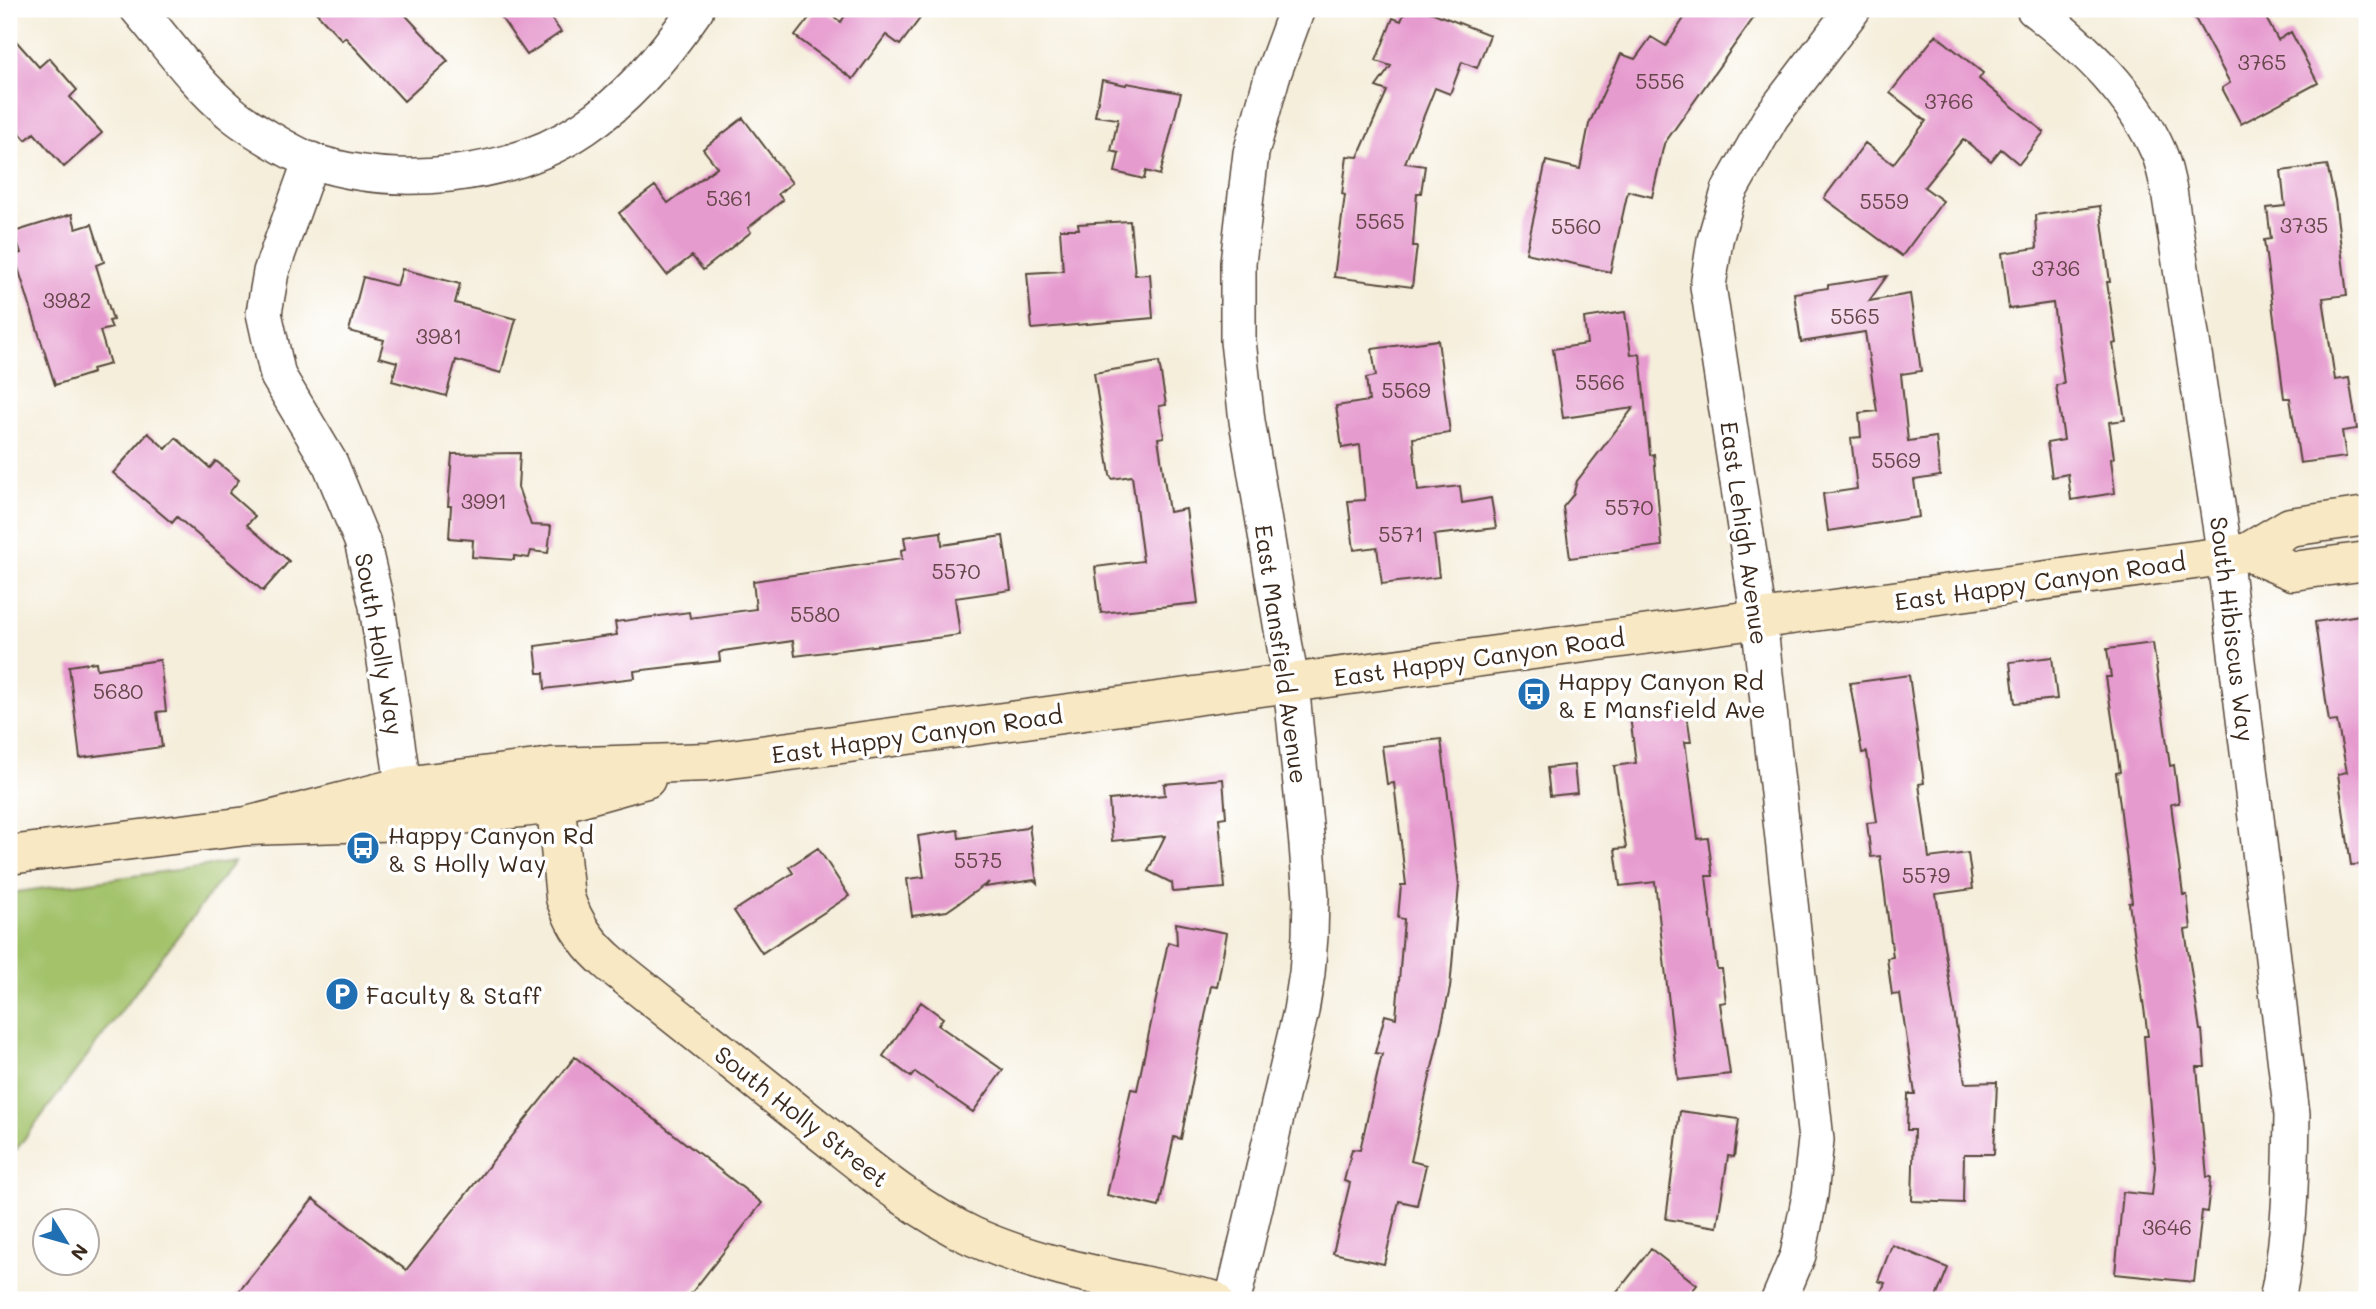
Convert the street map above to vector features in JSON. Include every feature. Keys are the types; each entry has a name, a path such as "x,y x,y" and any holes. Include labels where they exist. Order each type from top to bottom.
{"street":[{"path":"138,9 194,76 230,112 252,128 311,160 370,173 433,176 518,160 584,128 623,97 673,41 696,9"},
{"name":"East Mansfield Avenue","path":"1233,1300 1307,973 1311,897 1291,683 1247,421 1238,341 1238,263 1251,153 1272,77 1297,9"},
{"name":"East Lehigh Avenue","path":"1779,1300 1798,1255 1811,1195 1816,1140 1759,619 1709,286 1715,240 1729,191 1771,117 1853,9"},
{"name":"South Hibiscus Way","path":"2034,9 2075,40 2112,77 2159,154 2169,190 2236,554 2292,1115 2290,1196 2284,1265 2277,1300"},
{"name":"South Holly Way","path":"311,160 271,272 264,313 278,376 330,463 362,541 377,606 406,803"},
{"name":"East Happy Canyon Road","path":"9,855 554,785 2236,554 2291,527 2367,516"},
{"path":"2236,554 2293,571 2367,561"},
{"name":"South Holly Street","path":"554,785 565,898 571,917 583,936 596,951 880,1178 949,1224 1018,1253 1071,1268 1213,1300"}],"green space":[{"path":"234,862 9,1159 9,893"}],"building":[{"path":"313,9 400,9 448,61 404,101 345,37 342,40"},
{"path":"495,9 544,9 561,32 527,55"},
{"path":"816,9 823,9 841,22 849,9 927,9 900,45 886,35 853,79 795,36"},
{"path":"1406,9 1423,9 1490,35 1477,68 1462,62 1450,94 1435,88 1405,163 1425,166 1421,193 1417,193 1413,246 1417,246 1412,287 1334,277 1345,195 1342,194 1347,156 1358,157 1387,91 1376,87 1391,66 1376,61 1393,18 1401,21"},
{"path":"1690,9 1760,9 1664,144 1652,197 1628,191 1610,272 1526,253 1546,161 1580,169 1589,124 1621,54 1635,59 1651,37 1666,46"},
{"path":"2190,9 2261,9 2278,40 2291,32 2318,83 2241,124 2222,88 2230,83"},
{"path":"9,33 39,67 49,58 77,90 70,97 102,133 64,167 34,133 26,140 9,121"},
{"path":"1936,35 1983,73 1979,79 2044,132 2019,164 2001,149 1991,161 1963,139 1924,187 1943,201 1902,256 1824,198 1865,143 1893,164 1926,121 1890,93"},
{"path":"1102,80 1181,93 1160,175 1146,171 1144,179 1115,172 1119,153 1111,151 1118,119 1095,116"},
{"path":"743,118 792,183 778,194 783,200 748,228 751,232 703,270 692,256 667,275 619,213 655,186 668,203 717,167 703,149"},
{"path":"2327,165 2335,200 2347,295 2323,298 2335,380 2349,378 2357,429 2342,431 2346,457 2300,463 2290,398 2284,398 2264,240 2271,239 2267,208 2285,206 2281,171"},
{"path":"2100,206 2116,343 2113,344 2125,420 2109,422 2115,493 2071,500 2068,474 2052,477 2047,443 2064,440 2056,385 2064,384 2053,303 2009,309 2002,253 2037,248 2035,215"},
{"path":"72,214 76,229 92,224 104,262 96,265 113,320 109,321 112,328 100,331 110,364 92,369 93,373 55,385 14,255 21,253 14,232"},
{"path":"1130,221 1135,275 1150,274 1153,318 1032,329 1027,273 1063,271 1060,229 1079,229 1078,224"},
{"path":"402,269 460,284 455,303 516,319 501,373 456,360 446,396 392,381 397,362 379,357 384,340 349,331 363,277 397,286"},
{"path":"1887,276 1869,301 1910,294 1921,371 1901,374 1908,441 1936,437 1940,476 1914,480 1919,517 1828,531 1823,494 1857,489 1851,438 1861,437 1859,413 1877,411 1865,332 1801,342 1794,293"},
{"path":"1625,312 1631,355 1640,354 1650,455 1654,454 1662,546 1570,558 1563,507 1573,495 1577,481 1633,408 1563,418 1553,349 1587,344 1584,318"},
{"path":"1438,340 1450,433 1413,438 1418,491 1460,486 1462,503 1491,498 1496,528 1434,535 1439,577 1382,584 1377,547 1354,550 1348,501 1365,500 1360,445 1342,448 1336,406 1369,401 1366,378 1376,376 1372,349"},
{"path":"1159,362 1166,405 1159,406 1164,437 1158,438 1169,512 1186,509 1198,603 1101,613 1095,567 1143,561 1132,476 1112,479 1110,475 1094,373"},
{"path":"148,433 166,449 176,438 210,468 216,461 239,480 229,493 255,516 247,525 289,561 263,591 177,517 172,523 113,473"},
{"path":"520,453 518,487 531,525 551,526 548,553 531,551 529,558 514,556 514,560 472,557 473,540 449,538 451,506 448,506 452,454"},
{"path":"941,532 942,545 1003,536 1011,590 955,598 960,635 795,656 793,641 723,651 719,653 720,661 634,671 635,678 545,689 544,673 538,673 535,646 617,635 615,622 689,612 690,618 756,609 753,581 902,559 901,550 906,549 904,537"},
{"path":"2360,615 2364,643 2367,643 2367,864 2351,865 2338,774 2347,772 2337,721 2329,722 2315,622"},
{"path":"2153,643 2170,766 2174,765 2179,803 2171,804 2183,895 2187,895 2191,929 2185,930 2202,1030 2205,1067 2197,1067 2207,1177 2211,1177 2207,1212 2202,1211 2194,1282 2115,1274 2123,1192 2152,1195 2155,1167 2144,1036 2148,1036 2129,903 2132,902 2116,773 2120,772 2106,677 2111,677 2107,649"},
{"path":"2052,657 2057,699 2015,703 2010,662"},
{"path":"160,660 166,711 157,712 162,747 80,758 69,666 96,662 97,669"},
{"path":"1909,675 1924,783 1919,784 1929,858 1968,853 1973,889 1936,894 1965,1083 1997,1082 1994,1154 1964,1154 1963,1203 1912,1201 1914,1130 1907,1130 1908,1094 1915,1094 1900,994 1892,995 1887,958 1893,957 1880,856 1871,857 1867,823 1877,822 1867,752 1862,753 1850,683"},
{"path":"1686,708 1691,742 1685,742 1698,839 1708,838 1713,876 1706,876 1717,969 1722,969 1726,1002 1720,1003 1730,1074 1678,1080 1655,882 1620,886 1615,849 1626,848 1614,766 1636,763 1630,716"},
{"path":"1441,739 1459,885 1450,988 1411,1161 1426,1165 1417,1205 1399,1201 1384,1264 1333,1253 1350,1183 1344,1181 1352,1149 1360,1150 1382,1054 1375,1053 1385,1015 1396,1018 1404,919 1398,918 1401,885 1406,885 1394,783 1387,784 1382,746"},
{"path":"1574,765 1577,793 1550,796 1547,768"},
{"path":"1223,779 1226,817 1219,818 1225,888 1173,892 1172,883 1148,871 1165,836 1112,841 1109,800 1165,795 1164,784"},
{"path":"1029,825 1037,883 1034,880 985,887 989,882 947,911 912,916 907,879 924,877 918,836 958,830 959,838 1026,828"},
{"path":"818,848 849,896 762,953 734,911 793,873 789,867"},
{"path":"1176,923 1227,933 1217,987 1211,986 1181,1139 1174,1137 1159,1207 1107,1195 1131,1089 1137,1090 1168,942 1177,945"},
{"path":"921,1002 943,1018 938,1025 1003,1070 973,1112 915,1072 911,1077 883,1056"},
{"path":"575,1057 762,1203 686,1300 232,1300 313,1199 406,1270"},
{"path":"1680,1111 1739,1119 1734,1157 1728,1156 1717,1227 1666,1219"},
{"path":"1892,1245 1948,1268 1935,1300 1878,1300 1885,1283 1878,1281"},
{"path":"1651,1249 1697,1285 1685,1300 1611,1300"}],"place":[{"name":"Happy Canyon Rd & E Mansfield Ave","path":"1534,694"},
{"name":"Happy Canyon Rd & S Holly Way","path":"363,848"},
{"name":"Faculty & Staff","path":"342,994"}]}
